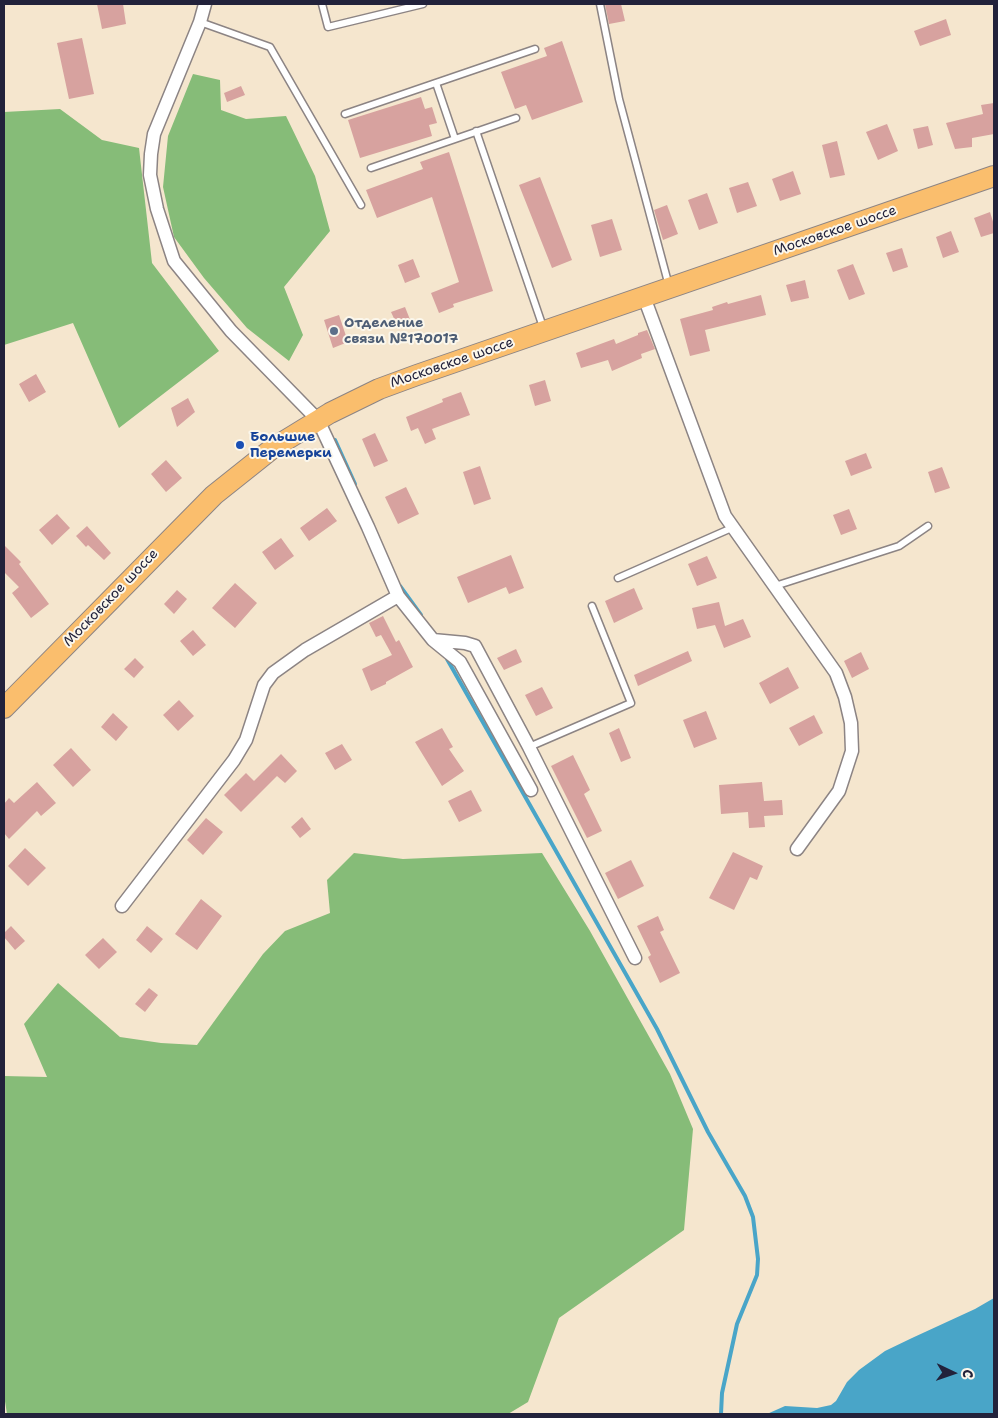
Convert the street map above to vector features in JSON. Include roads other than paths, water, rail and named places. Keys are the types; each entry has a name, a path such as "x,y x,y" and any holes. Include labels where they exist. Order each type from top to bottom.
{"main road":[{"name":"Московское шоссе","path":"4,708 214,495 256,460 318,420 354,401 404,379 994,176"}],"street":[{"path":"205,4 200,22 154,134 150,175 157,209 174,261 231,331 318,420 398,596 433,640 460,662 531,790"},
{"path":"644,296 725,516 836,673 845,697 852,723 852,751 839,791 797,849"},
{"path":"122,906 234,760 246,740 264,685 273,673 305,650 398,596"},
{"path":"433,640 465,643 475,646 529,746 635,958"}],"lane":[{"path":"322,4 328,27 424,4"},
{"path":"600,4 620,99 670,288"},
{"path":"200,22 270,48 361,205"},
{"path":"345,114 535,49"},
{"path":"436,83 455,139"},
{"path":"370,168 516,118"},
{"path":"476,131 545,331"},
{"path":"775,586 899,546 928,526"},
{"path":"618,578 734,527"},
{"path":"529,746 630,703 592,606"}],"water":[{"path":"994,1298 994,1414 767,1414 785,1406 817,1408 831,1405 836,1401 847,1382 859,1370 885,1351 975,1309"}],"waterway":[{"path":"335,440 355,484"},
{"path":"400,586 421,615"},
{"path":"447,659 657,1029 708,1132 745,1196 753,1217 758,1259 757,1275 737,1324 722,1393 721,1414"}],"place":[{"name":"Отделение связи №170017","path":"334,331"},
{"name":"Большие Перемерки","path":"240,445"}]}
